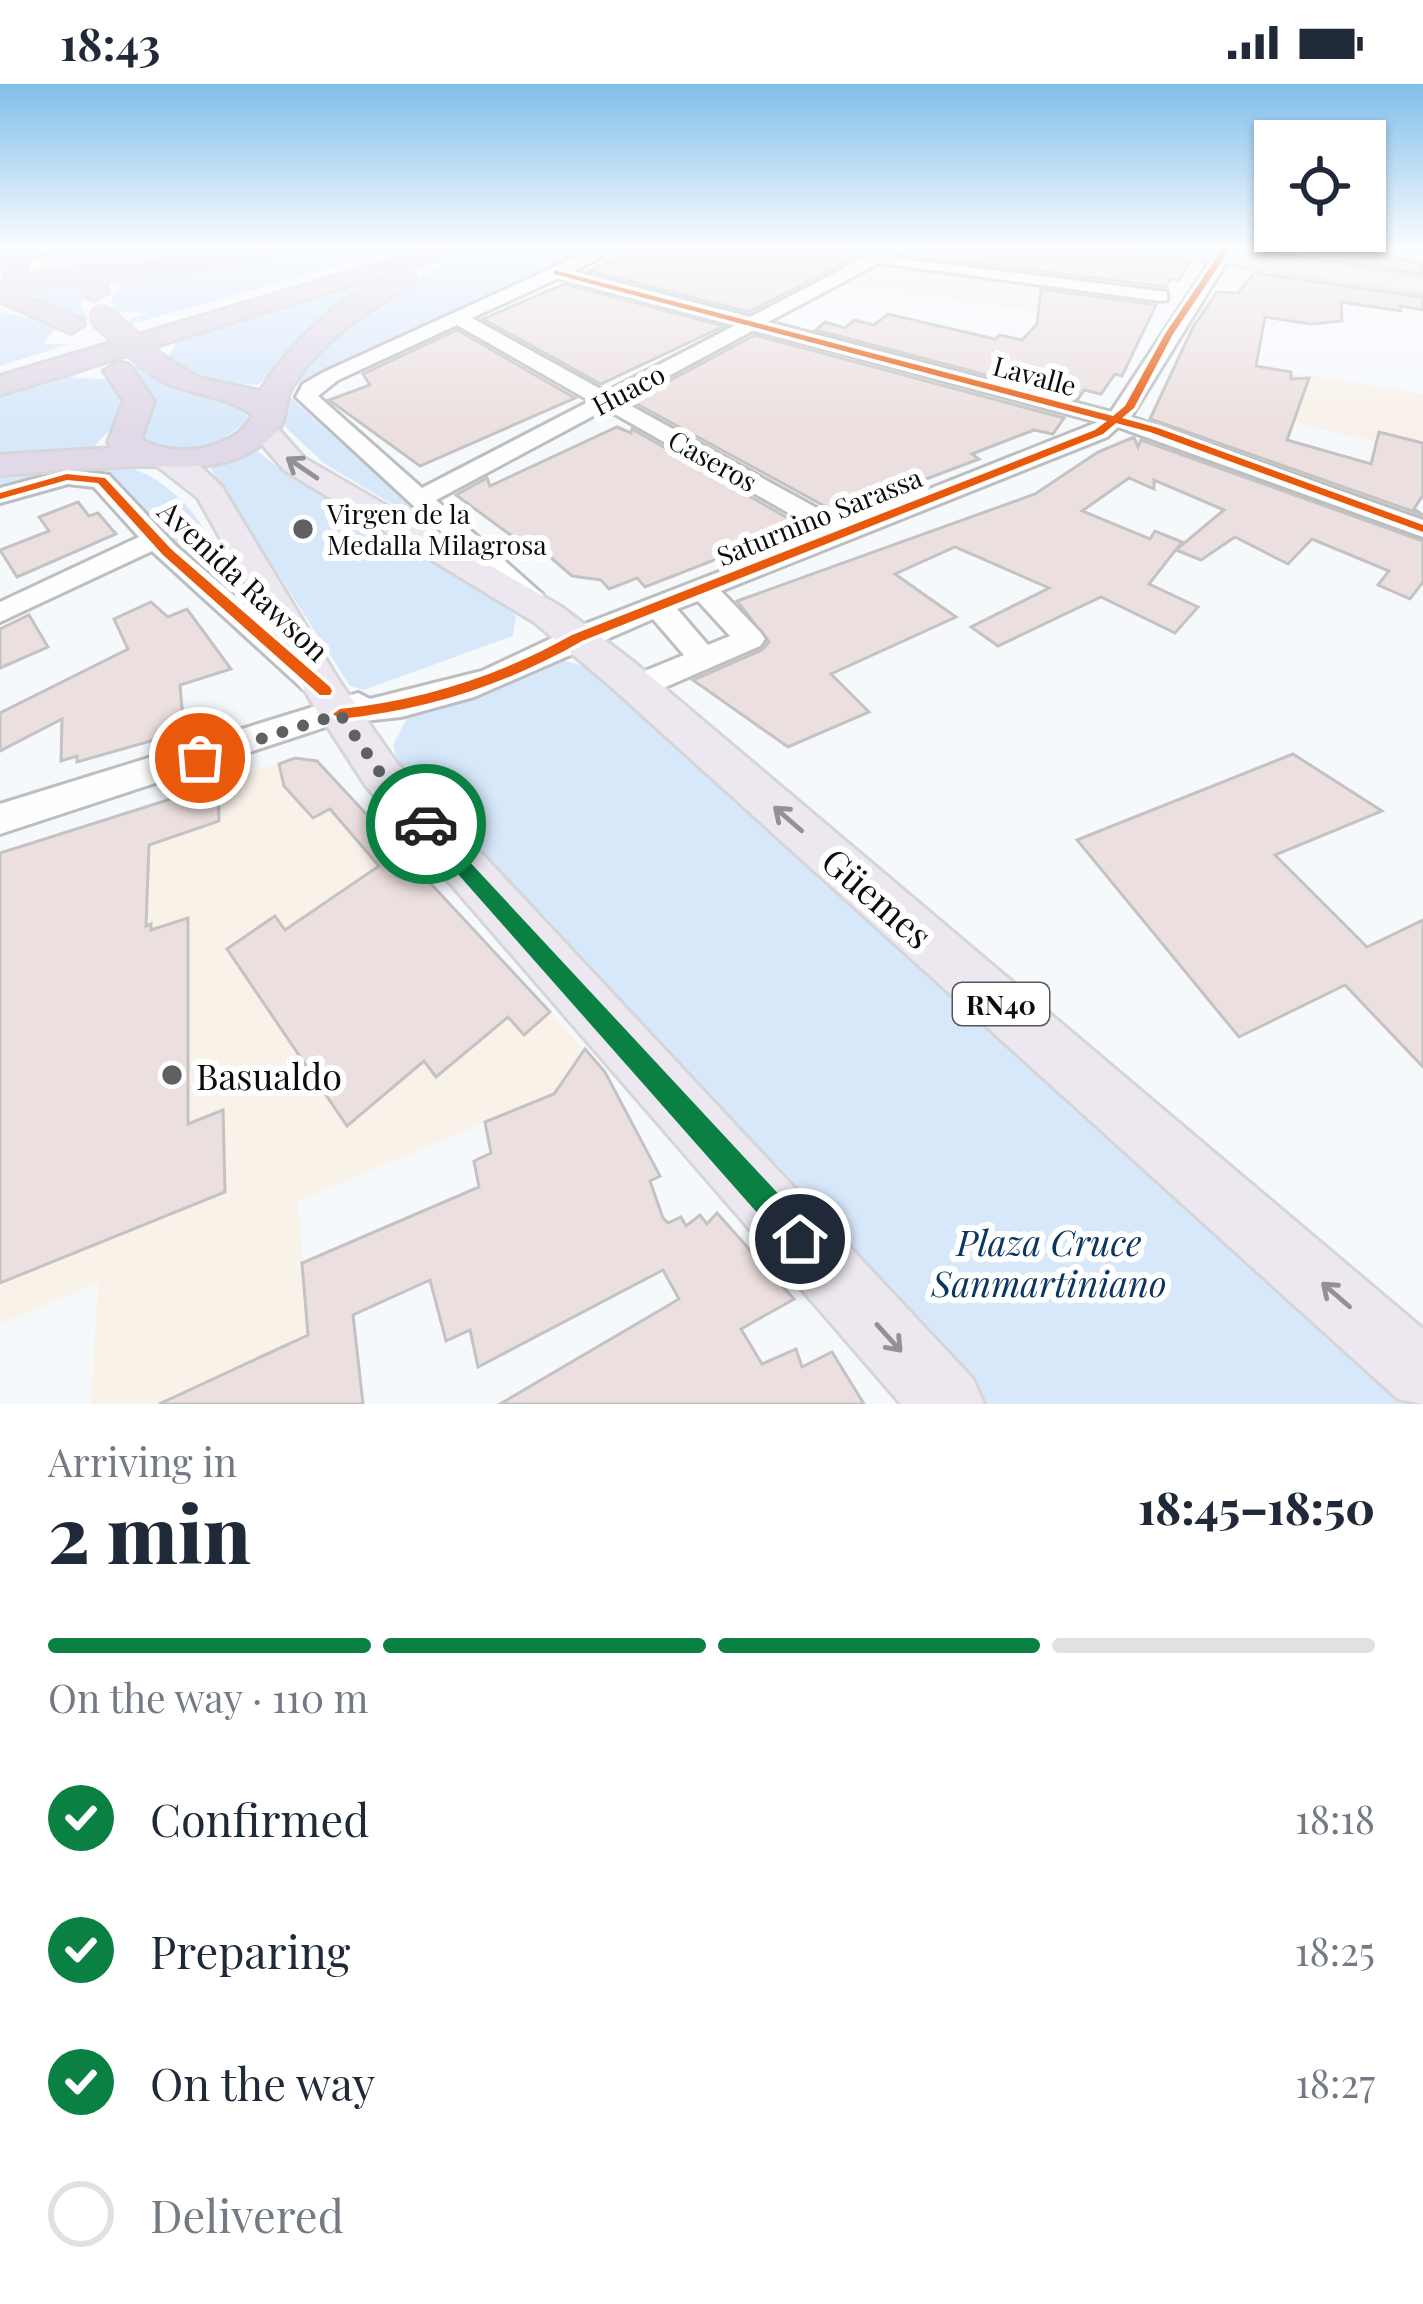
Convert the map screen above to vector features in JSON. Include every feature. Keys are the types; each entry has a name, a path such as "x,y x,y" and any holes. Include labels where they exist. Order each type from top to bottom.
{"highway":[{"path":"22,307 70,326 119,371 139,401 124,442 154,458"},
{"name":"RN40","path":"97,307 102,317 152,361 188,385 250,398 265,418"},
{"path":"0,373 223,307"},
{"path":"0,386 262,307"},
{"path":"0,465 221,452 265,418 295,363 358,307"}],"main road":[{"name":"Güemes","path":"265,418 284,456 310,475 562,626 636,687 1423,1374"},
{"name":"Avenida Rawson","path":"154,458 188,470 211,494 333,703 381,774 948,1404"}],"street":[{"path":"458,318 483,307"},
{"name":"Lavalle","path":"686,307 1114,420 1423,529"},
{"name":"Huaco","path":"420,499 784,307"},
{"name":"Saturnino Sarassa","path":"0,819 333,703 391,710 544,658 562,626 670,601 1099,432 1129,408 1187,307"},
{"name":"Güemes","path":"458,318 308,392 308,402 562,626"},
{"name":"Caseros","path":"458,318 843,533"},
{"name":"Avenida Rawson","path":"0,496 67,477 101,480 155,540 333,703"},
{"path":"0,614 155,540"},
{"path":"670,601 716,653"},
{"path":"670,601 716,653"},
{"path":"636,687 716,653"}],"shaded area":[{"path":"999,307 1089,307 1085,319"},
{"path":"1181,354 1423,394 1423,454 1268,415 1240,451 1220,444 1245,378"},
{"path":"295,758 317,761 605,1072 298,1201 308,1334 335,1404 91,1404 98,1283 0,1324 0,853"}],"green space":[{"path":"39,307 81,307 89,320"},
{"path":"113,307 193,307 132,324 128,321 146,313 115,311"},
{"path":"283,307 356,307 258,385 202,380 168,358 179,338"},
{"path":"371,307 467,307 314,376 291,393 295,383 311,360"},
{"path":"0,312 50,323 55,328 43,344 69,344 0,366"},
{"path":"89,362 93,366 71,378 107,379 122,403 117,421 95,446 0,459 0,392"},
{"path":"137,365 183,393 234,400 250,419 217,443 163,451 138,435 153,398 133,367"},
{"path":"289,396 442,534 325,464 286,428"},
{"path":"257,451 292,478 503,602 516,617 513,636 364,690 350,686 210,468"},
{"path":"115,464 152,478 184,502 208,536 221,574 212,578 106,472 63,471 0,490 0,473"},
{"name":"Plaza Cruce Sanmartiniano","path":"561,660 595,669 1423,1404 984,1404 400,772 393,745 408,716"}],"building":[{"path":"512,307 650,307 724,326 601,384 483,319"},
{"path":"1039,307 1155,307 1122,376 1115,374 1101,394 1084,390 1078,399 816,330 825,322 845,328 854,320 874,325 888,314 995,339 1000,335 1022,340 1037,324"},
{"path":"1207,307 1341,307 1342,321 1311,324 1265,317 1256,366 1291,372 1291,379 1309,378 1287,440 1371,464 1379,432 1423,443 1423,495 1414,509 1423,515 1150,419"},
{"path":"457,330 575,398 420,466 329,400 370,385 363,374"},
{"path":"755,335 1064,418 1053,434 1034,430 972,454 979,459 847,509 828,508 637,404 639,397"},
{"path":"617,427 631,433 632,429 791,520 789,531 645,587 637,578 609,589 601,580 572,576 549,556 542,558 456,495 487,478 490,486"},
{"path":"1134,437 1138,447 1141,440 1423,541 1423,582 1410,599 1378,585 1389,571 1312,539 1288,564 1235,537 1201,560 1176,550 1224,510 1154,480 1154,489 1129,478 1082,511 1150,539 1155,531 1182,542 1149,584 1198,607 1175,633 1101,597 998,646 971,627 1049,588 955,547 895,574 956,617 831,674 869,712 788,747 693,680 762,650 769,642 737,601 1035,494 1098,452"},
{"path":"78,502 89,516 98,513 116,534 17,577 0,550 49,531 39,517"},
{"path":"151,602 168,617 187,609 231,669 180,685 183,720 171,724 172,735 77,762 77,756 61,761 62,719 0,751 0,713 128,649 114,619"},
{"path":"29,615 48,647 0,668 0,629"},
{"path":"1293,754 1382,811 1275,855 1367,947 1423,920 1423,1067 1345,985 1239,1037 1077,840"},
{"path":"295,758 317,761 550,1012 524,1035 508,1017 436,1077 424,1061 347,1126 227,949 275,916 285,930 379,866 330,809 313,818 284,786 279,764"},
{"path":"218,784 219,821 149,845 146,926 151,924 151,930 188,918 188,1124 223,1110 225,1192 0,1283 0,853"},
{"path":"585,1049 605,1072 660,1176 650,1181 663,1218 668,1223 681,1217 686,1226 700,1215 707,1224 717,1213 794,1299 741,1329 762,1364 796,1349 802,1367 832,1352 864,1404 500,1404 679,1299 663,1270 478,1367 470,1330 446,1341 430,1280 353,1315 363,1404 159,1404 308,1335 302,1263 479,1187 474,1161 491,1153 485,1122 554,1094"}],"cycle path":[{"path":"688,307 1154,430 1423,529"},
{"path":"340,714 401,706 493,679 577,638 1099,432 1129,408 1187,307"},
{"path":"0,496 67,477 101,480 167,552 325,691"}],"way so far":[{"path":"200,758 340,714 381,774 426,824"}],"place":[{"name":"Virgen de la Medalla Milagrosa","path":"303,529"},
{"name":"Basualdo","path":"172,1075"}],"route":[{"path":"426,824 800,1239"}]}
